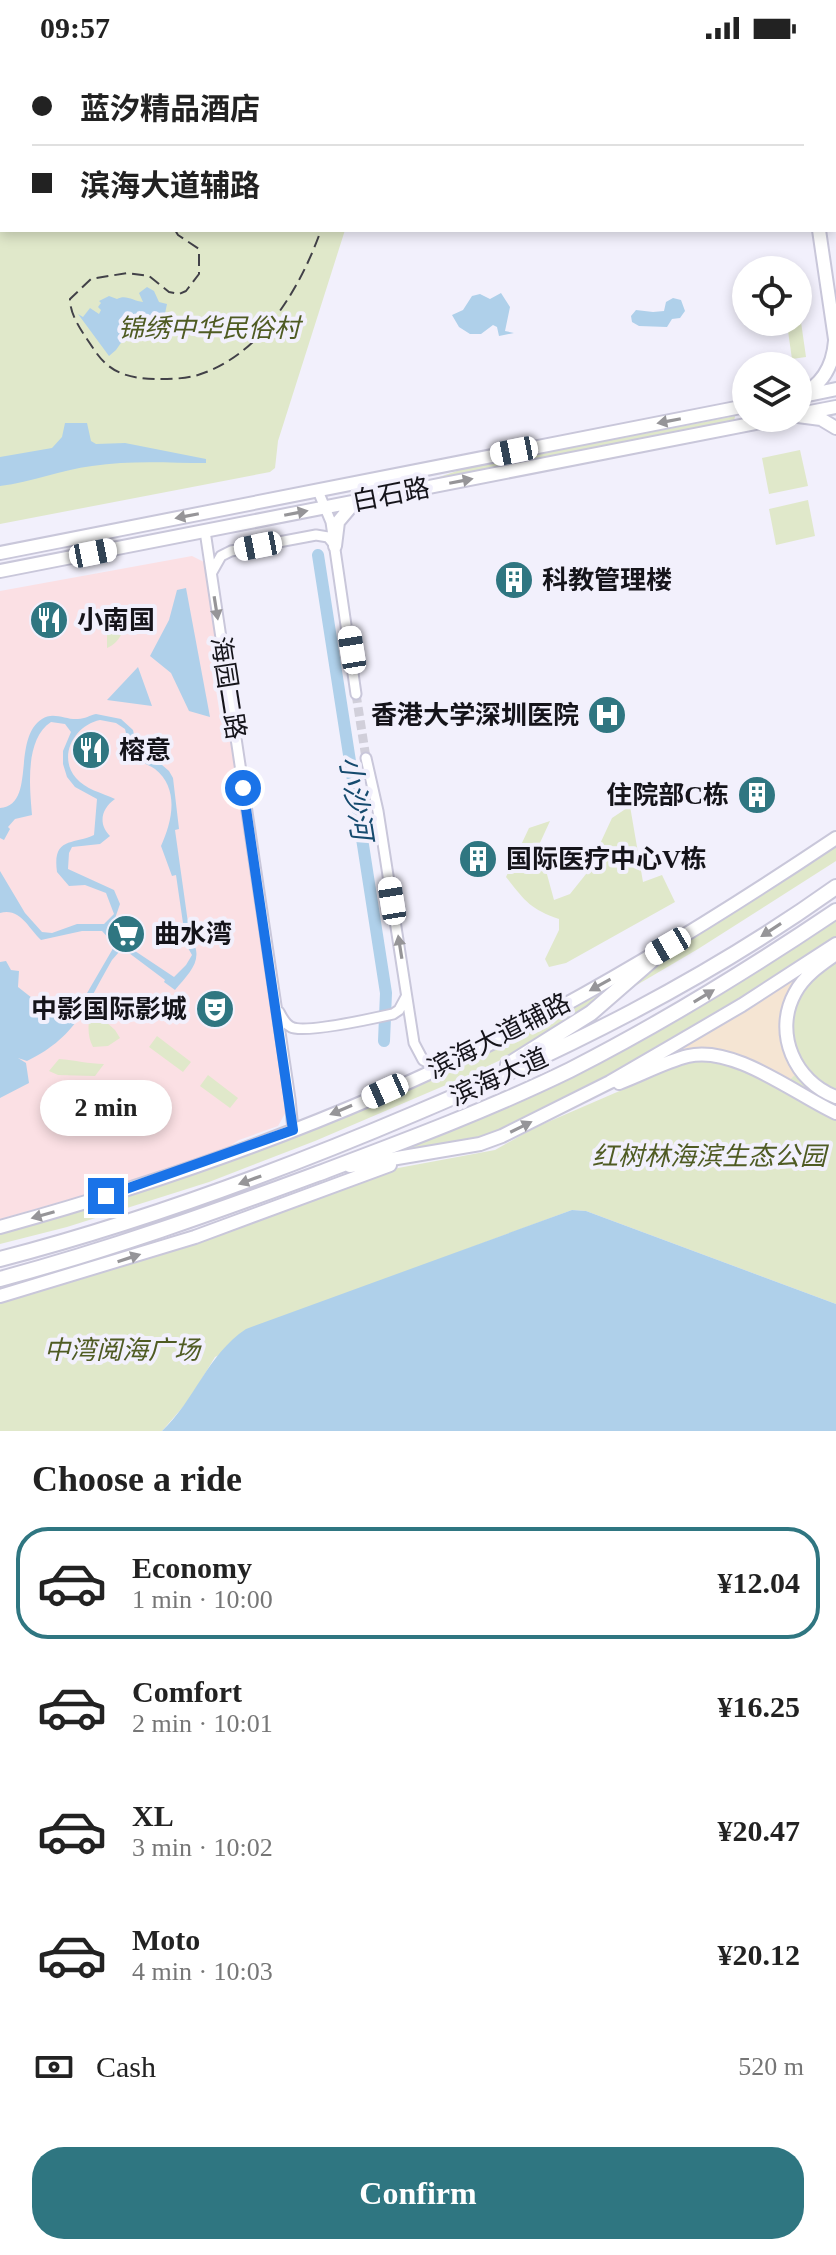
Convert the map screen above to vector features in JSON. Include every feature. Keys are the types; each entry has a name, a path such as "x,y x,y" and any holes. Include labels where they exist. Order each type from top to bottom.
{"highway":[{"name":"滨海大道","path":"0,1259 185,1204 331,1149 499,1078 613,1023 686,983 836,887"},
{"name":"滨海大道","path":"0,1279 188,1222 451,1123 568,1070 696,1001 836,911"},
{"path":"426,1109 556,1037 629,982 668,946"}],"main road":[{"path":"812,389 827,372 835,342 819,232"},
{"path":"812,393 836,389"},
{"path":"812,412 836,407"},
{"name":"白石路","path":"0,553 732,409"},
{"path":"727,410 732,413"},
{"path":"812,417 836,428"},
{"name":"白石路","path":"0,571 732,427"},
{"path":"335,546 338,522 362,500 360,486 366,481"},
{"path":"808,857 836,830"},
{"name":"滨海大道辅路","path":"0,1227 141,1185 293,1130 438,1068 545,1015 668,946 836,838"},
{"path":"329,1170 492,1140 582,1096 742,1005 836,944"},
{"path":"832,1103 803,1075 790,1051 786,1021 790,1005 803,981 836,954"},
{"path":"582,1096 678,1059 697,1055 745,1064 807,1098 832,1103"},
{"path":"0,1296 157,1249 358,1176 447,1148"}],"street":[{"path":"318,491 331,522 356,694"},
{"name":"海园二路","path":"205,531 293,1130"},
{"path":"211,574 217,560 231,551 316,535 328,537 335,546"},
{"path":"366,758 378,811 417,1053 426,1063 438,1068"},
{"path":"276,1006 289,1026 299,1029 393,1014 399,1010 407,992"}],"shaded area":[{"path":"192,556 204,562 287,1110 278,1126 239,1140 222,1151 137,1180 0,1219 0,591"},
{"path":"803,972 792,1067 796,1074 788,1081 741,1057 712,1049 681,1051 680,1047"}],"green space":[{"name":"锦绣中华民俗村","path":"0,232 344,232 278,441 275,468 270,472 0,524"},
{"path":"789,336 803,336 805,352 791,352"},
{"path":"732,417 732,422 363,494 433,479 466,468"},
{"path":"800,450 808,486 769,494 762,458"},
{"path":"808,500 815,536 776,545 769,509"},
{"path":"118,606 129,607 123,632 107,648 107,617"},
{"path":"630,806 643,882 662,875 675,902 566,963 549,967 545,959 559,930 559,919 529,903 506,877 529,828 550,821 539,845 554,900 570,894 586,874 612,818"},
{"path":"836,842 836,861 613,999 662,955"},
{"path":"836,921 836,941 628,1068 499,1131 463,1142 409,1150 537,1094 628,1048"},
{"path":"836,962 836,1304 586,1211 572,1210 416,1268 215,1357 189,1400 162,1431 0,1431 0,1301 382,1171 495,1150 534,1128 698,1057 721,1059 788,1081 796,1074 806,1085 809,1074 792,1047 790,1020 799,997"},
{"path":"641,966 599,1001 534,1044 467,1076 209,1182 67,1227 0,1244 0,1232 275,1143"},
{"path":"93,1010 120,1038 108,1046 93,1047 91,1043 89,1024"},
{"path":"157,1036 191,1062 183,1072 149,1047"},
{"path":"59,1059 104,1064 95,1076 58,1075 49,1071"},
{"path":"208,1075 238,1098 230,1108 200,1086"}],"water":[{"path":"147,287 154,291 159,302 167,304 163,323 159,328 134,324 109,356 78,314 83,317 90,308 99,314 99,301 109,296 143,302 139,293"},
{"path":"501,293 510,307 505,331 514,333 499,336 497,327 493,325 481,334 470,334 459,327 452,315 463,310 472,296 480,294 490,299"},
{"path":"673,298 681,300 685,311 680,318 672,319 667,327 639,326 632,322 631,316 636,310 664,311 666,302"},
{"path":"65,423 87,423 91,441 96,444 125,443 206,459 206,463 106,464 0,486 0,457 52,448 62,437"},
{"path":"186,588 210,717 189,711 171,673 150,656 169,620 177,590"},
{"path":"138,667 152,706 107,700"},
{"path":"96,714 121,719 133,730 138,753 143,758 154,758 173,778 179,829 175,830 196,959 175,990 129,953 119,952 69,1030 27,1061 18,1058 26,1063 29,1083 0,1098 0,962 6,961 11,970 19,971 18,987 32,998 47,995 64,1005 83,1000 115,945 102,931 82,931 41,940 19,916 0,913 0,871 25,913 42,932 52,933 77,924 104,924 114,914 106,893 85,885 69,886 57,872 56,860 61,847 94,835 97,799 75,787 67,777 63,751 71,732 65,724 51,722 36,740 31,766 32,815 15,819 8,827 10,829 4,840 0,838 0,808 11,804 18,796 33,728 46,717 78,719","holes":["100,720 116,723 125,729 132,757 155,769 163,777 171,796 171,816 161,846 172,876 176,875 183,939 192,955 174,977 120,941 111,930 120,904 114,890 68,869 72,847 100,844 110,836 104,827 103,817 115,799 89,788 76,778 68,760 69,751 76,735 91,723"]},
{"path":"572,1210 586,1211 836,1304 836,1431 162,1431 184,1406 221,1352 246,1329"}],"waterway":[{"name":"小沙河","path":"318,555 386,993 384,1041"}],"tunnel":[{"path":"356,694 366,758"}],"railway":[{"path":"176,232 199,249 199,274 186,291 179,294 169,292 149,276 127,273 91,279 70,299 82,331 112,369 127,375 155,379 193,376 221,365 241,352 259,336 289,297 320,232"}],"place":[{"name":"科教管理楼","path":"514,580"},
{"name":"小南国","path":"49,620"},
{"name":"香港大学深圳医院","path":"607,715"},
{"name":"榕意","path":"91,750"},
{"name":"住院部C栋","path":"757,795"},
{"name":"国际医疗中心V栋","path":"478,859"},
{"name":"曲水湾","path":"126,934"},
{"name":"中影国际影城","path":"215,1009"}],"route":[{"path":"106,1196 293,1130 243,788"}],"park label":[{"name":"红树林海滨生态公园","path":"709,1156"},
{"name":"中湾阅海广场","path":"122,1350"}]}
